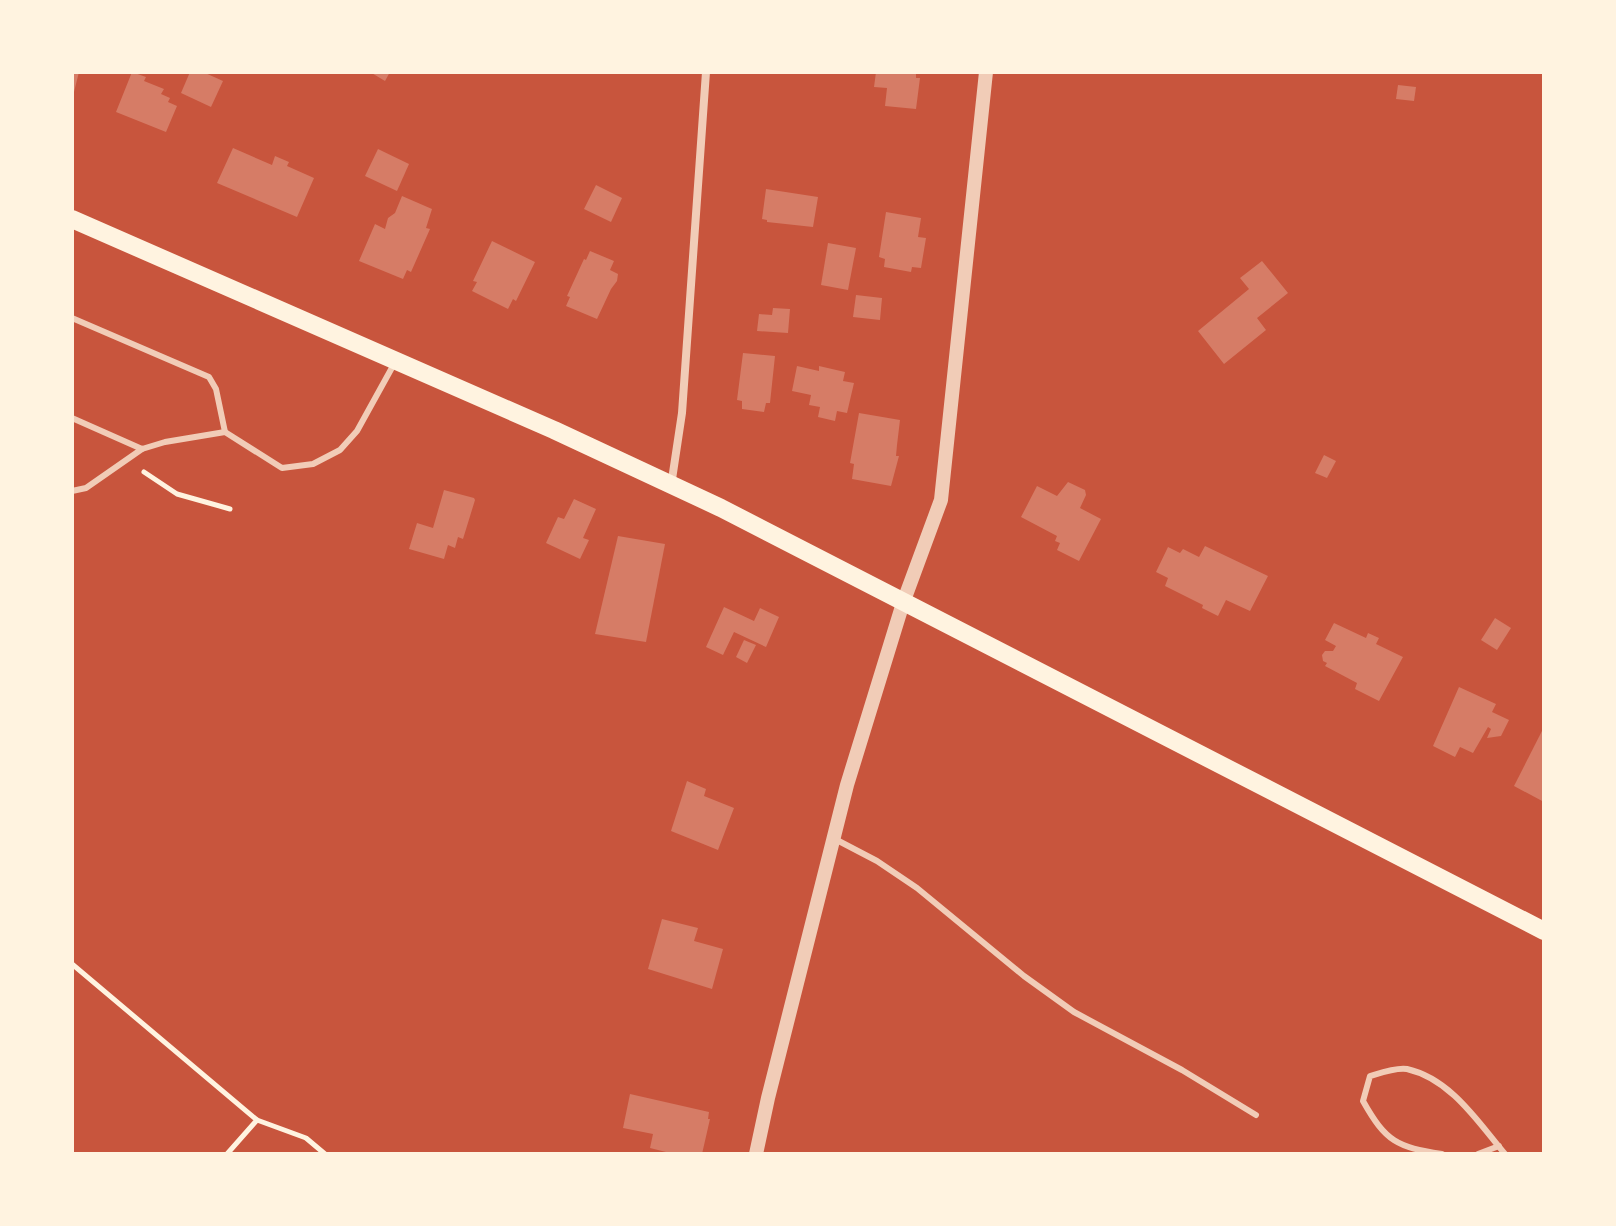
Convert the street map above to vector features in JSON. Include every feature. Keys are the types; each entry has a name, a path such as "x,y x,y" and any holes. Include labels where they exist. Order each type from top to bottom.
{"main road":[{"path":"72,219 554,430 721,508 1544,931"}],"street":[{"path":"671,486 682,413 706,72"},
{"path":"756,1154 847,785 903,603 941,500 986,72"}],"lane":[{"path":"72,318 209,377 216,389 225,432"},
{"path":"72,491 86,488 142,449 225,432 282,468 313,464 340,450 357,431 396,361"},
{"path":"72,418 142,449"},
{"path":"833,838 877,861 917,888 1024,976 1074,1012 1182,1070 1256,1115"},
{"path":"1442,1154 1406,1149 1378,1126 1363,1101 1370,1076 1405,1069 1444,1087 1468,1109 1505,1154"},
{"path":"1478,1154 1499,1146"}],"path":[{"path":"144,472 177,494 230,509"},
{"path":"72,964 257,1120 306,1138 325,1154"},
{"path":"227,1154 257,1120"}],"building":[{"path":"72,72 79,72 73,96 72,96"},
{"path":"132,72 164,89 161,94 177,106 166,132 116,112"},
{"path":"190,72 203,72 223,81 211,107 181,93"},
{"path":"370,72 390,72 385,81"},
{"path":"876,72 916,72 916,78 920,78 916,109 885,106 887,88 874,87"},
{"path":"1398,85 1416,87 1414,101 1396,99"},
{"path":"233,148 272,165 275,156 289,162 287,166 314,178 297,217 217,183"},
{"path":"378,149 409,164 397,191 365,176"},
{"path":"596,185 622,198 611,222 584,209"},
{"path":"766,189 818,197 813,227 762,219"},
{"path":"402,196 432,209 426,228 430,229 411,272 407,270 403,279 359,261 375,224 385,229"},
{"path":"886,212 921,218 918,237 926,238 921,268 912,267 911,272 884,267 885,259 879,257"},
{"path":"492,241 535,262 516,301 513,299 508,309 472,291 477,282 473,281"},
{"path":"828,243 856,248 848,290 821,285"},
{"path":"590,251 614,261 610,270 618,274 597,319 566,306 570,297 567,296"},
{"path":"1262,261 1288,293 1257,318 1266,330 1224,364 1198,331 1249,289 1240,278"},
{"path":"856,295 882,298 880,320 853,317"},
{"path":"773,308 790,309 788,333 757,331 759,314 772,315"},
{"path":"743,353 775,356 770,403 766,403 764,412 742,409 742,401 737,400"},
{"path":"797,366 819,371 819,366 845,372 843,381 854,383 847,413 837,411 835,421 818,417 820,407 809,405 811,395 792,391"},
{"path":"859,413 900,420 896,456 899,456 891,486 852,479 854,464 850,463"},
{"path":"1324,455 1336,461 1327,478 1315,473"},
{"path":"1068,482 1085,490 1080,508 1101,519 1079,561 1057,550 1060,543 1055,541 1057,536 1021,517 1037,486 1057,496"},
{"path":"444,490 475,500 463,539 458,537 455,548 448,545 444,559 409,549 417,523 433,528"},
{"path":"574,499 596,509 583,538 589,540 580,559 546,543 558,517 564,519"},
{"path":"618,536 665,544 646,642 595,634"},
{"path":"1205,546 1268,576 1250,611 1226,600 1218,616 1165,586 1168,578 1156,572 1168,547 1180,553 1183,549 1199,557"},
{"path":"724,607 754,621 760,608 779,617 766,647 734,632 723,655 706,647"},
{"path":"1495,618 1511,628 1497,650 1481,640"},
{"path":"1334,623 1366,638 1368,633 1379,638 1376,644 1403,657 1379,701 1355,689 1357,683 1325,666 1327,663 1322,655 1325,651 1333,651 1336,646 1325,640"},
{"path":"744,640 756,645 747,663 736,657"},
{"path":"1459,687 1496,704 1492,712 1509,720 1501,736 1487,738 1491,729 1488,727 1473,753 1460,747 1455,757 1433,746"},
{"path":"1544,727 1544,802 1514,786"},
{"path":"687,781 706,789 704,796 734,808 718,850 671,831"},
{"path":"662,919 698,928 694,941 723,949 712,989 648,969"},
{"path":"630,1094 709,1112 702,1154 674,1154 650,1148 653,1134 623,1128"}]}
